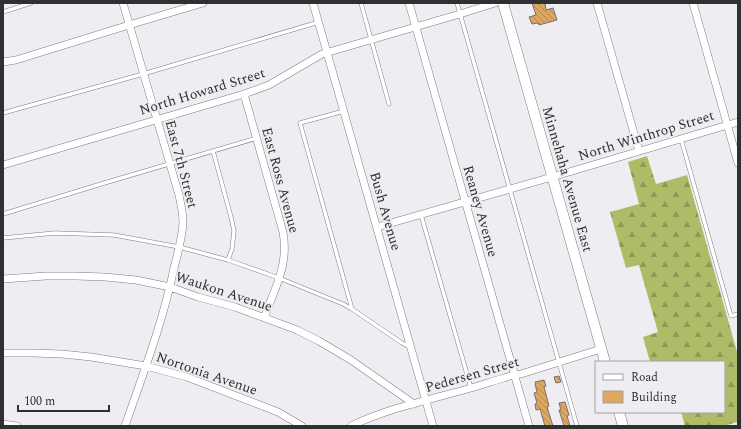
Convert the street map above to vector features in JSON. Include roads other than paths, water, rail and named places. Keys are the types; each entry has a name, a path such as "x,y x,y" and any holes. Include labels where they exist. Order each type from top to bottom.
{"main road":[{"name":"Minnehaha Avenue East","path":"503,3 605,361"},
{"path":"619,413 623,426"}],"street":[{"name":"East 7th Street","path":"123,3 179,195 183,222 168,298 125,426"},
{"path":"3,62 16,60 203,3"},
{"name":"Bush Avenue","path":"313,3 433,426"},
{"name":"Reaney Avenue","path":"409,3 529,426"},
{"name":"North Howard Street","path":"3,165 244,94 269,85 327,52 495,3"},
{"path":"597,3 639,151"},
{"path":"693,3 738,163"},
{"name":"East Ross Avenue","path":"244,94 283,232 285,251 284,262 279,278 264,318"},
{"name":"North Winthrop Street","path":"377,227 738,122"},
{"name":"Waukon Avenue","path":"3,279 46,276 105,277 136,280 170,287 198,297 235,307 297,330 334,349 414,404"},
{"name":"Pedersen Street","path":"351,426 374,416 514,374 522,374 601,350"},
{"name":"Nortonia Avenue","path":"3,353 62,354 146,366 187,377 278,412 302,426"},
{"path":"3,424 17,426"}],"lane":[{"path":"3,12 31,3"},
{"path":"360,3 389,104"},
{"path":"457,3 577,426"},
{"path":"3,113 143,74 319,22"},
{"path":"344,111 300,122 352,309"},
{"path":"3,214 169,163 257,138"},
{"path":"681,139 731,316 738,314"},
{"path":"214,151 234,231 232,249 228,260"},
{"path":"421,215 471,388"},
{"path":"3,238 55,234 114,235 179,247 228,260 279,278 343,304 402,343 411,347"}]}
